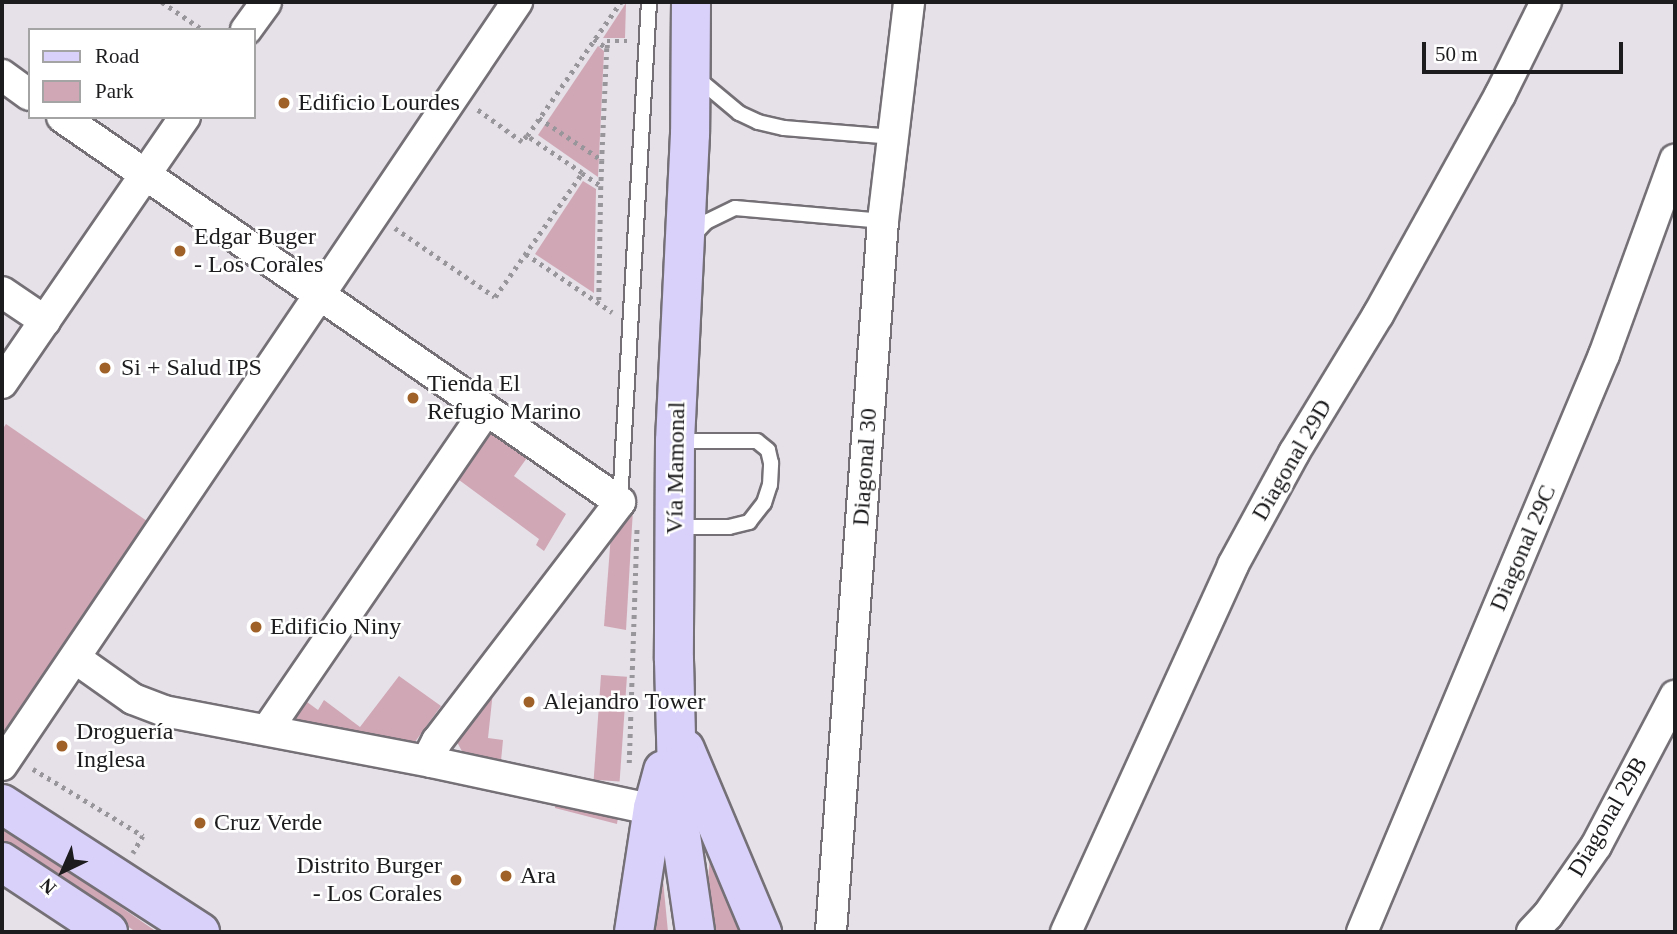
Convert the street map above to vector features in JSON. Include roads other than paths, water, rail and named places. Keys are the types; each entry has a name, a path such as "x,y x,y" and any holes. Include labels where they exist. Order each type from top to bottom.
{"main road":[{"name":"Vía Mamonal","path":"691,2 675,441 674,724 666,811 695,932"},
{"path":"674,724 762,932"},
{"path":"2,804 200,932"},
{"path":"634,932 666,811"},
{"path":"2,862 108,932"}],"street":[{"path":"247,28 266,2"},
{"path":"6,760 517,2"},
{"name":"Diagonal 30","path":"831,932 883,221 909,2"},
{"name":"Diagonal 29D","path":"1066,932 1233,565 1294,453 1378,315 1500,95 1546,2"},
{"path":"2,75 28,94"},
{"path":"65,119 317,296 620,502 437,741 431,753 431,762"},
{"path":"2,383 184,119"},
{"name":"Diagonal 29C","path":"1362,932 1604,355 1675,160"},
{"path":"2,292 45,321"},
{"path":"267,730 486,410"},
{"path":"75,659 133,699 164,711 431,762 666,811"},
{"name":"Diagonal 29B","path":"1532,932 1548,915 1596,846 1675,696"}],"lane":[{"path":"620,502 649,2"},
{"path":"690,72 739,113 758,122 784,128 894,137"},
{"path":"684,246 706,222 735,208 883,221"},
{"path":"675,441 757,441 768,450 771,463 770,485 764,503 749,522 729,527 675,527"}],"place":[{"name":"Edificio Lourdes","path":"284,103"},
{"name":"Edgar Buger - Los Corales","path":"180,251"},
{"name":"Si + Salud IPS","path":"105,368"},
{"name":"Tienda El Refugio Marino","path":"413,398"},
{"name":"Edificio Niny","path":"256,627"},
{"name":"Alejandro Tower","path":"529,702"},
{"name":"Droguería Inglesa","path":"62,746"},
{"name":"Cruz Verde","path":"200,823"},
{"name":"Ara","path":"506,876"},
{"name":"Distrito Burger - Los Corales","path":"456,880"}]}
